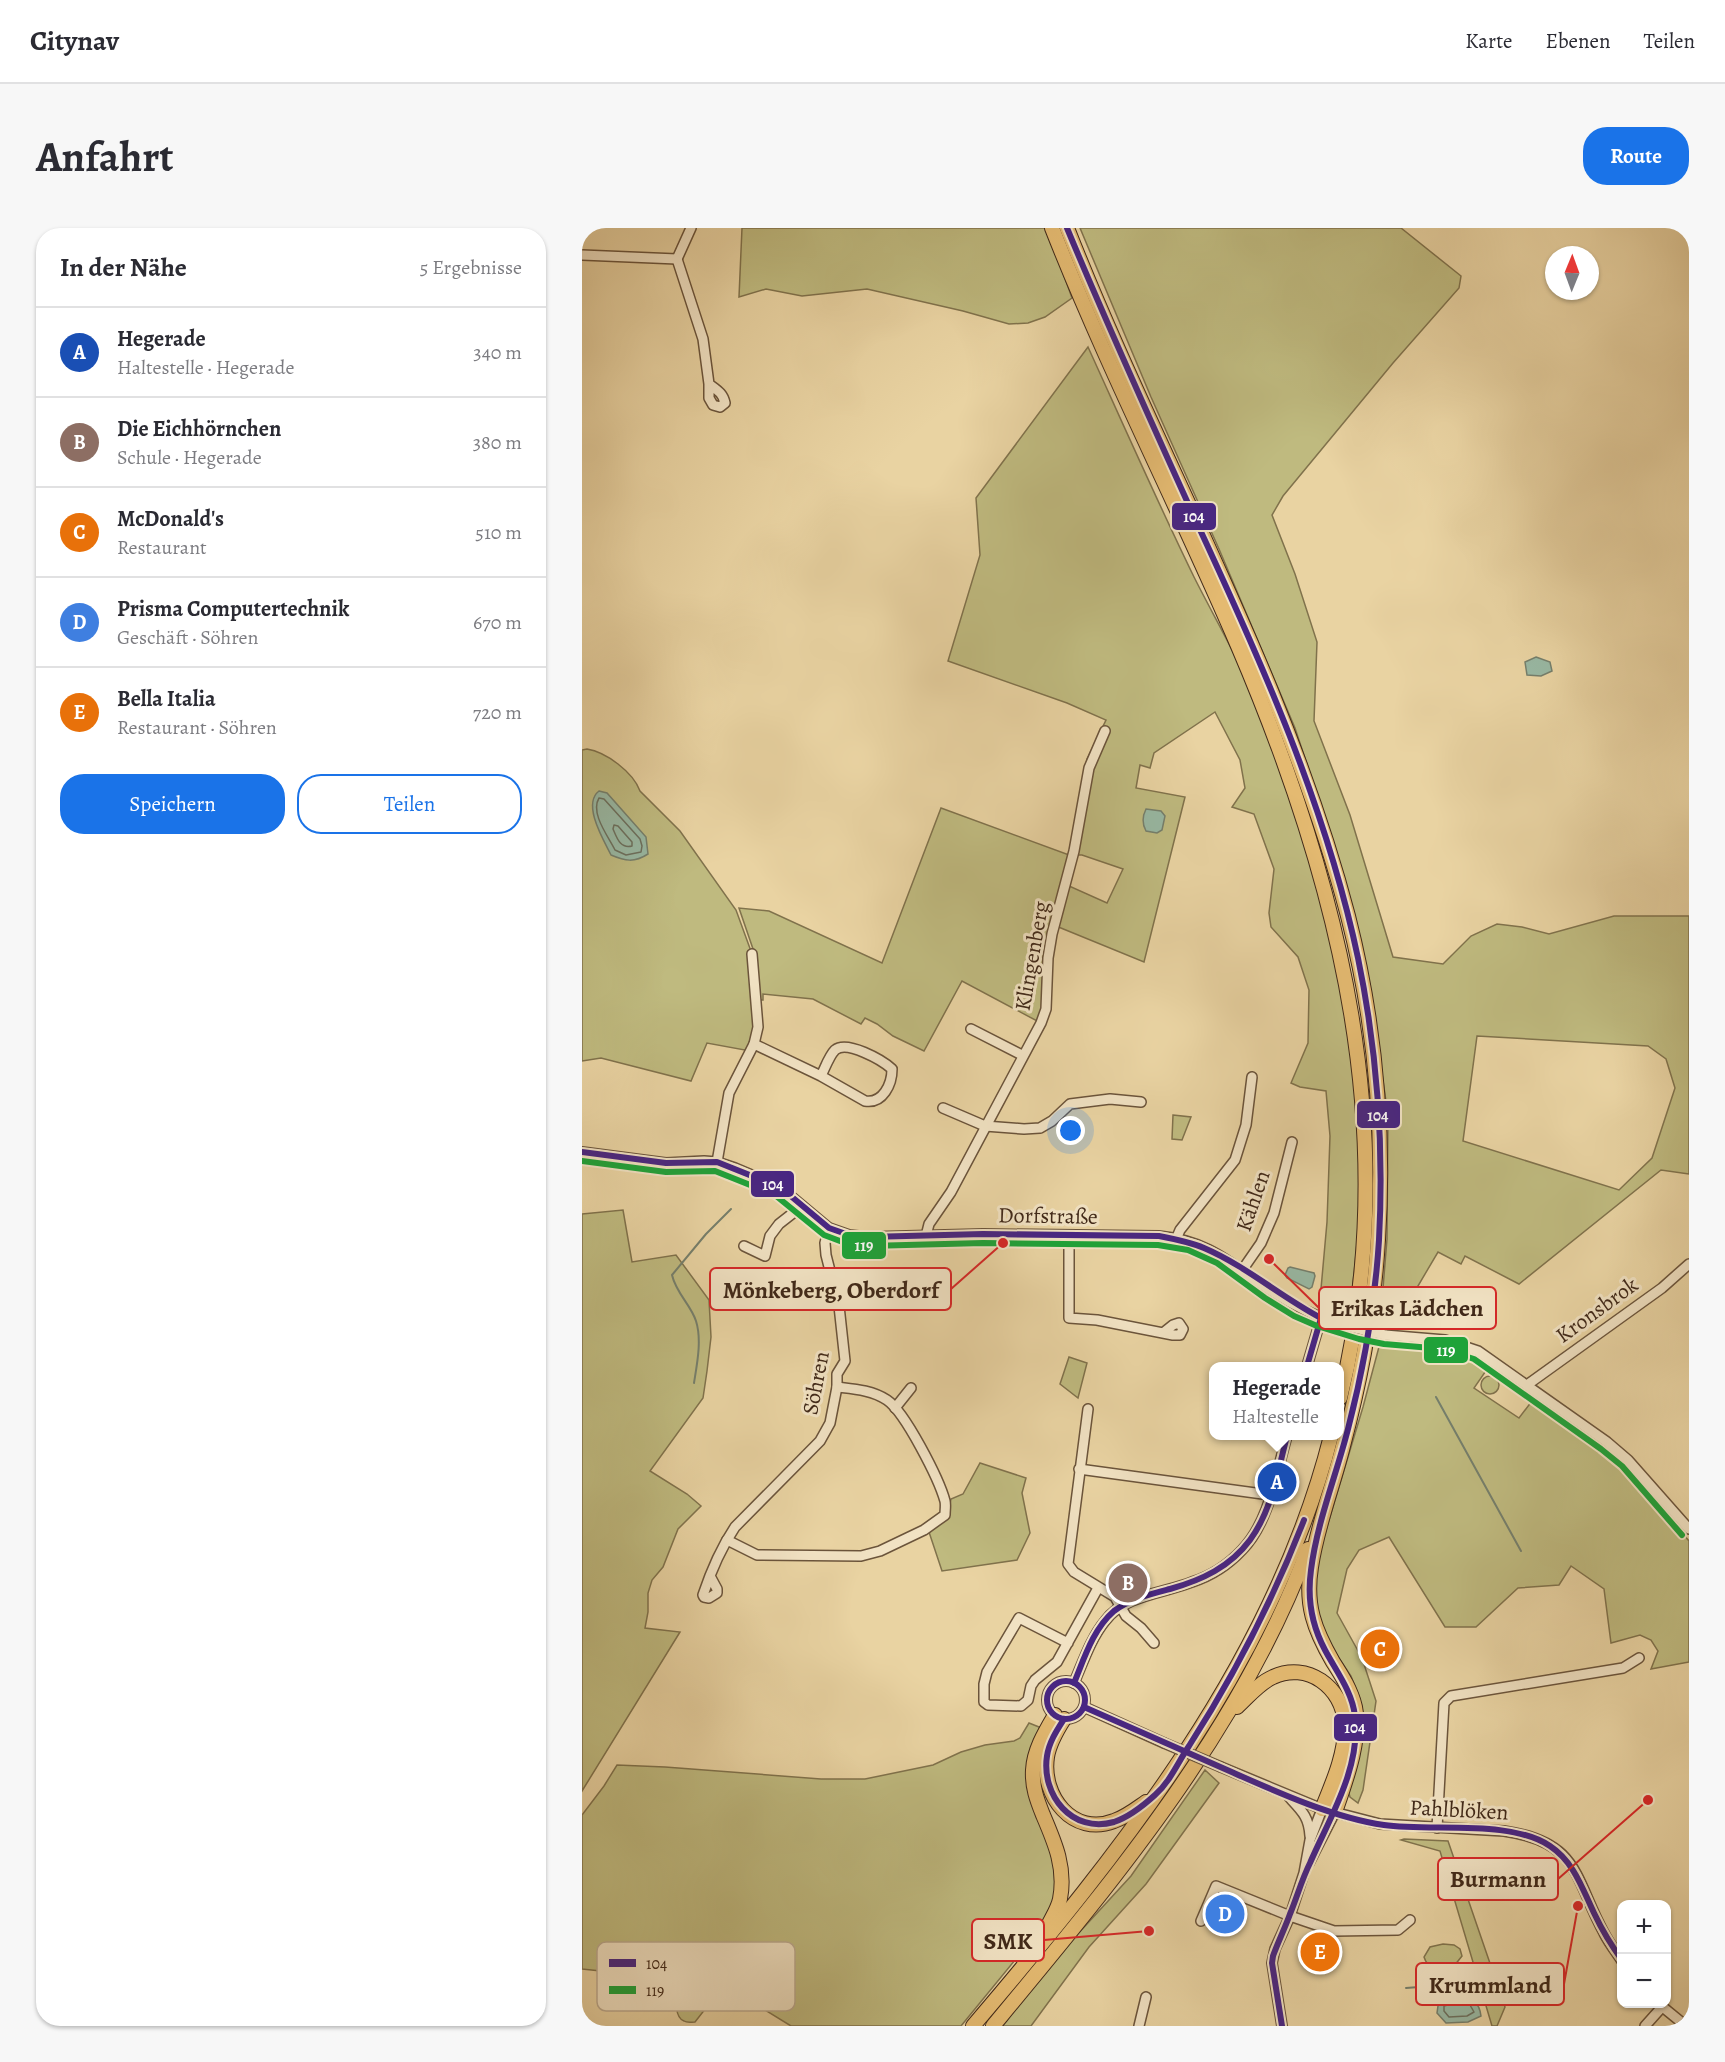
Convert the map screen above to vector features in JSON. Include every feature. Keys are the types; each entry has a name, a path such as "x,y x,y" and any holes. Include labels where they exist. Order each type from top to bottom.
{"highway":[{"path":"1052,228 1233,598 1290,736 1349,920 1368,1012 1379,1121 1380,1197 1376,1268 1369,1325 1357,1393 1344,1440"},
{"path":"1067,228 1113,354 1272,728 1312,844 1342,959 1361,1077 1365,1194 1356,1315 1344,1377"},
{"path":"973,2026 1105,1864 1157,1793 1209,1715 1237,1668 1291,1556 1330,1440"},
{"path":"1328,1811 1343,1789 1354,1743 1356,1711 1350,1690 1321,1642 1312,1622 1309,1601 1311,1567 1344,1440"},
{"path":"993,2026 1118,1873 1223,1721 1253,1669 1288,1600 1329,1494"},
{"path":"1223,1721 1254,1690 1272,1677 1292,1671 1307,1674 1325,1682 1337,1696 1345,1724 1344,1742 1328,1811"},
{"path":"1059,1717 1047,1755 1046,1770 1049,1788 1058,1806 1075,1820 1094,1825 1112,1822 1129,1814 1157,1793"},
{"path":"1036,1950 1060,1900 1062,1868 1058,1849 1035,1794 1033,1771 1039,1745 1059,1717"}],"street":[{"path":"691,228 677,259 703,339 709,384"},
{"path":"582,255 677,259"},
{"name":"Klingenberg","path":"926,1236 929,1224 951,1192 1041,1023 1046,1009 1048,958 1052,934 1074,851 1089,768 1105,731"},
{"path":"717,1162 729,1093 754,1044 758,1027 752,954"},
{"path":"970,1029 1022,1055"},
{"path":"754,1044 821,1076 865,1101 879,1100 892,1080 892,1069 884,1062 850,1047 842,1047 835,1051 821,1076"},
{"path":"1177,1238 1180,1230 1235,1160 1246,1125 1252,1077"},
{"path":"943,1108 985,1126 1024,1130 1040,1128 1052,1121 1070,1104 1110,1099 1141,1102"},
{"name":"Kählen","path":"1243,1269 1261,1243 1274,1213 1292,1142"},
{"name":"Dorfstraße","path":"582,1152 666,1163 717,1162 780,1187 829,1228 849,1235 868,1237 1070,1235 1177,1238 1209,1249 1243,1269 1270,1290 1299,1308 1321,1318 1385,1335 1445,1340 1478,1351 1628,1460 1689,1529"},
{"path":"744,1246 765,1256 770,1236 779,1224 802,1206"},
{"name":"Söhren","path":"710,1576 735,1527 820,1441 830,1423 837,1387 837,1374 844,1361 838,1306 826,1255 825,1243 829,1228"},
{"path":"1070,1235 1069,1318 1097,1320 1163,1333"},
{"name":"Kronsbrok","path":"1527,1385 1662,1288 1689,1264"},
{"path":"1308,1362 1321,1318"},
{"path":"727,1540 757,1556 861,1556 880,1551 924,1530 945,1515 946,1503 921,1445 895,1408 888,1400 872,1392 837,1387"},
{"path":"895,1408 911,1388"},
{"path":"1088,1409 1068,1564 1074,1572 1114,1598 1132,1622 1141,1628 1154,1643"},
{"path":"1074,1683 1093,1640 1106,1619 1142,1596 1192,1583 1220,1570 1243,1550 1260,1525 1286,1440"},
{"path":"1079,1469 1270,1495"},
{"path":"1068,1643 1019,1618 987,1672 984,1702 988,1705 1022,1706 1028,1700 1031,1686 1057,1662 1068,1643 1098,1588"},
{"path":"1437,1828 1444,1703 1451,1696 1623,1668 1639,1658"},
{"path":"1065,1681 1074,1683 1084,1693 1084,1707 1076,1716 1059,1717 1049,1708 1047,1699 1050,1690 1056,1684 1065,1681"},
{"name":"Pahlblöken","path":"1084,1707 1287,1796 1328,1811 1384,1825 1514,1832 1552,1845 1578,1875 1604,1933 1618,1954"},
{"path":"1287,1796 1304,1813 1310,1823 1305,1873"},
{"path":"1310,1840 1328,1811"},
{"path":"1282,2026 1272,1963 1275,1949 1290,1916 1328,1811"},
{"path":"1201,1922 1216,1886 1290,1916 1334,1930 1398,1930 1410,1920"},
{"path":"1139,2026 1146,1997"},
{"path":"1645,2026 1658,2008"},
{"path":"1664,2008 1686,2026"}],"shaded area":[{"path":"742,228 1047,228 1072,298 1045,317 1028,323 1009,324 867,289 802,296 766,289 739,297"},
{"path":"1080,228 1401,228 1461,276 1459,288 1393,363 1283,496 1272,515 1295,574 1317,642 1314,721 1350,815 1393,957 1443,964 1471,936 1497,924 1549,934 1614,916 1689,916 1689,1174 1661,1170 1519,1284 1465,1256 1461,1264 1438,1252 1415,1291 1415,1329 1380,1325 1387,1239 1388,1115 1370,991 1336,852 1295,728","holes":["1477,1036 1648,1046 1666,1059 1675,1088 1652,1158 1619,1190 1463,1141"]},
{"path":"1088,347 1180,548 1252,692 1293,798 1326,906 1348,1017 1356,1073 1360,1129 1360,1201 1349,1319 1319,1311 1327,1222 1330,1136 1326,1091 1300,1087 1291,1083 1308,1043 1309,990 1298,957 1271,927 1269,913 1274,869 1254,814 1232,807 1245,788 1240,760 1215,712 1154,753 1150,768 1140,765 1136,788 1185,797 1144,962 1056,926 1067,885 1107,903 1123,869 1082,855 1069,855 1087,759 1106,720 1067,703 948,661 980,555 976,498"},
{"path":"587,749 602,754 625,770 640,791 680,831 736,910 752,954 758,1027 750,1051 707,1043 691,1081 601,1058 582,1061 582,750"},
{"path":"941,808 1069,855 1048,935 1044,995 1039,1022 962,981 924,1051 893,1036 865,1018 861,1024 813,999 763,994 763,1000 757,1000 753,949 739,908 769,911 882,963"},
{"path":"1173,1115 1191,1117 1182,1140 1172,1139"},
{"path":"623,1210 632,1262 676,1255 709,1300 711,1337 703,1398 650,1471 687,1494 701,1506 678,1529 663,1567 652,1580 648,1593 645,1628 680,1632 582,1791 582,1214"},
{"path":"1380,1343 1436,1345 1476,1356 1490,1365 1474,1388 1519,1418 1535,1397 1604,1446 1626,1467 1689,1541 1689,1662 1651,1669 1658,1651 1651,1640 1640,1635 1611,1643 1604,1589 1571,1566 1559,1585 1518,1588 1476,1627 1445,1627 1389,1537 1359,1550 1347,1569 1337,1613 1362,1658 1376,1701 1363,1790 1358,1803 1350,1797 1348,1790 1362,1731 1360,1699 1351,1676 1325,1637 1313,1595 1315,1567"},
{"path":"1069,1357 1087,1363 1078,1398 1060,1384"},
{"path":"1490,1376 1496,1379 1499,1385 1496,1391 1490,1394 1484,1391 1481,1385 1484,1379"},
{"path":"980,1463 1026,1478 1022,1493 1030,1533 1017,1560 942,1571 929,1532 946,1519 951,1499 963,1494"},
{"path":"1029,1723 1044,1729 1032,1758 1052,1842 1057,1889 1050,1910 1038,1932 961,2026 791,2026 767,2011 795,2011 795,1942 597,1942 597,1971 582,1969 582,1815 617,1765 821,1779 865,1779 933,1765 961,1752 1020,1738"},
{"path":"1205,1770 1219,1783 1146,1884 1089,1947 1031,2026 1001,2026 1053,1961 1131,1876"},
{"path":"1401,1840 1448,1841 1505,2007 1497,2026 1492,2026 1440,1851"},
{"path":"1443,1944 1454,1945 1460,1949 1462,1956 1454,1966 1432,1967 1424,1957 1430,1947"},
{"path":"704,2011 695,2022 685,2022 677,2012"}],"water":[{"path":"1536,657 1550,662 1552,671 1541,676 1527,675 1525,662"},
{"path":"599,791 607,793 646,837 648,854 630,860 611,855 593,813 594,797"},
{"path":"1146,809 1161,811 1165,816 1162,830 1157,833 1146,831 1143,820"},
{"path":"1290,1267 1314,1273 1312,1287 1309,1289 1287,1278 1285,1275"},
{"path":"1455,1997 1469,1999 1476,2003 1481,2016 1468,2022 1446,2023 1437,2013 1439,1999"}],"waterway":[{"path":"694,1383 698,1328 694,1315 677,1288 672,1275 706,1234 731,1209"},
{"path":"1436,1397 1521,1551"},
{"path":"1406,1988 1419,1987 1439,1999"}],"transit line":[{"name":"104","path":"1067,228 1130,375 1244,627 1310,790 1345,901 1365,993 1370,1028 1380,1134 1379,1240 1375,1287 1359,1382 1314,1552 1310,1591 1311,1611 1316,1631 1351,1698 1356,1735 1349,1773 1342,1792 1304,1875 1273,1956 1272,1963 1282,2026"},
{"name":"104","path":"582,1152 666,1163 717,1162 780,1187 829,1228 849,1235 868,1237 983,1234 1159,1236 1177,1240 1219,1255 1321,1318"},
{"name":"119","path":"582,1161 666,1172 715,1171 775,1195 824,1235 848,1244 868,1246 983,1243 1158,1245 1188,1250 1217,1263 1265,1298 1294,1316 1317,1326 1359,1339 1384,1344 1443,1349 1474,1359 1622,1466 1682,1535"},
{"name":"104","path":"1308,1362 1321,1318"},
{"name":"104","path":"1074,1683 1095,1635 1114,1611 1134,1600 1204,1577 1234,1558 1250,1540 1269,1503 1286,1440"},
{"name":"104","path":"1064,1719 1050,1746 1046,1771 1054,1797 1062,1808 1073,1817 1099,1824 1120,1820 1146,1803 1169,1778 1222,1692 1266,1608 1304,1520"},
{"name":"104","path":"1066,1681 1079,1687 1085,1700 1079,1713 1066,1719 1053,1713 1047,1700 1053,1687 1066,1681"},
{"name":"104","path":"1084,1707 1270,1789 1346,1817 1403,1827 1493,1829 1533,1838 1558,1852 1571,1868 1603,1931 1618,1954"}],"place":[{"name":"Mönkeberg, Oberdorf","path":"1003,1243"},
{"name":"Erikas Lädchen","path":"1269,1259"},
{"name":"Hegerade","path":"1277,1482"},
{"name":"Die Eichhörnchen","path":"1128,1583"},
{"name":"McDonald's","path":"1380,1649"},
{"name":"Burmann","path":"1648,1800"},
{"name":"Krummland","path":"1578,1906"},
{"name":"Prisma Computertechnik","path":"1225,1914"},
{"name":"SMK","path":"1149,1931"},
{"name":"Bella Italia","path":"1320,1952"}]}
